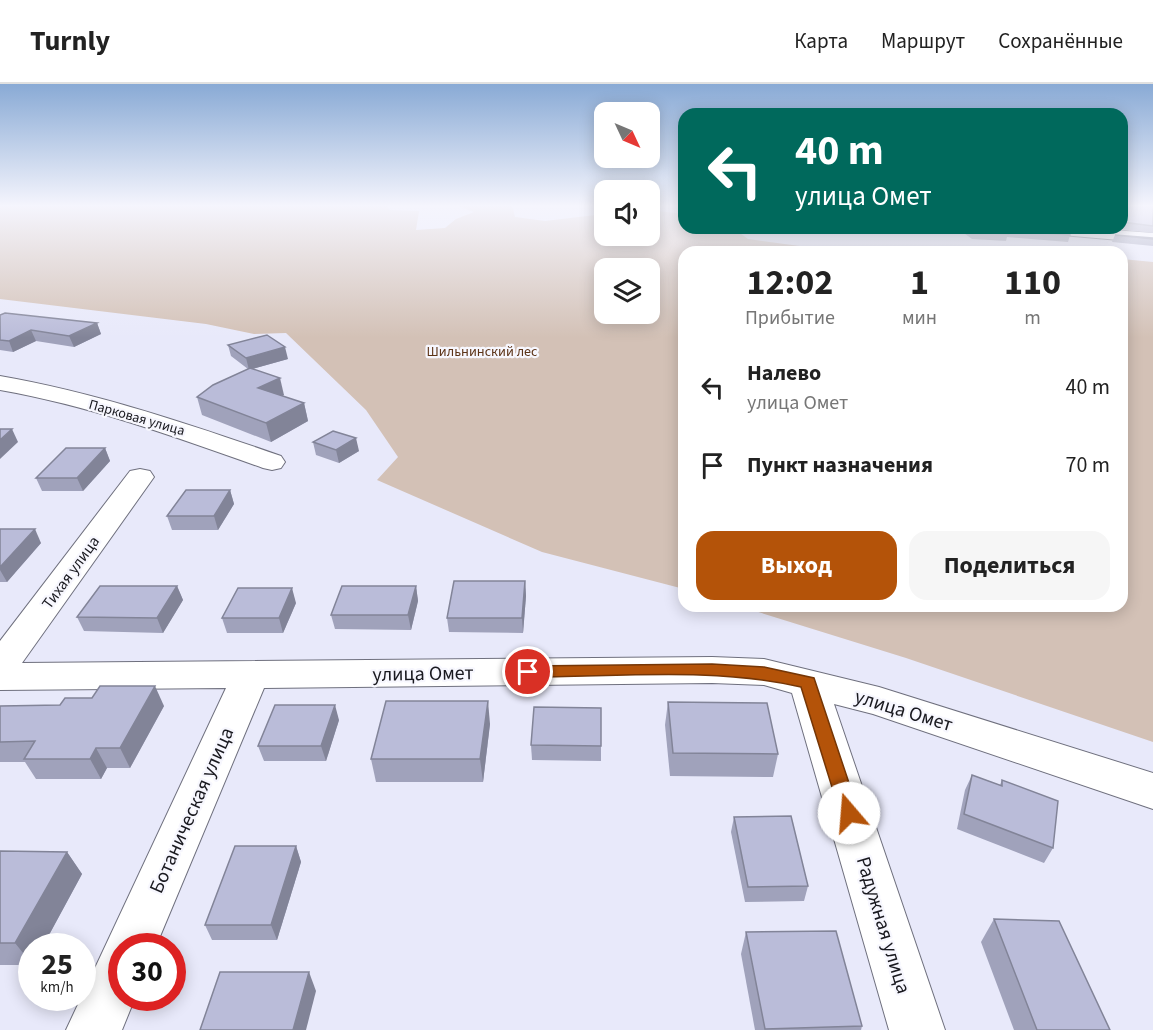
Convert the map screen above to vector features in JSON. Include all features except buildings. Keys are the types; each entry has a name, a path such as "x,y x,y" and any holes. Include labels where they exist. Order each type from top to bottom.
{"street":[{"name":"Парковая улица","path":"6,390 50,392 156,421 272,462"},
{"name":"Тихая улица","path":"0,667 140,477"},
{"name":"улица Омет","path":"0,676 712,670 764,672 879,701 1153,791"},
{"name":"Ботаническая улица","path":"137,933 251,674"},
{"name":"Радужная улица","path":"808,682 917,1030"},
{"path":"94,1030 108,998"}],"green space":[{"name":"Шильнинский лес","path":"0,249 678,249 678,587 542,552 377,480 398,457 366,410 286,333 254,334 206,324 0,299"},
{"path":"1128,260 1153,262 1153,742 906,658 758,612 1128,612"}],"route":[{"path":"528,672 712,670 764,672 808,682 849,813"}]}
